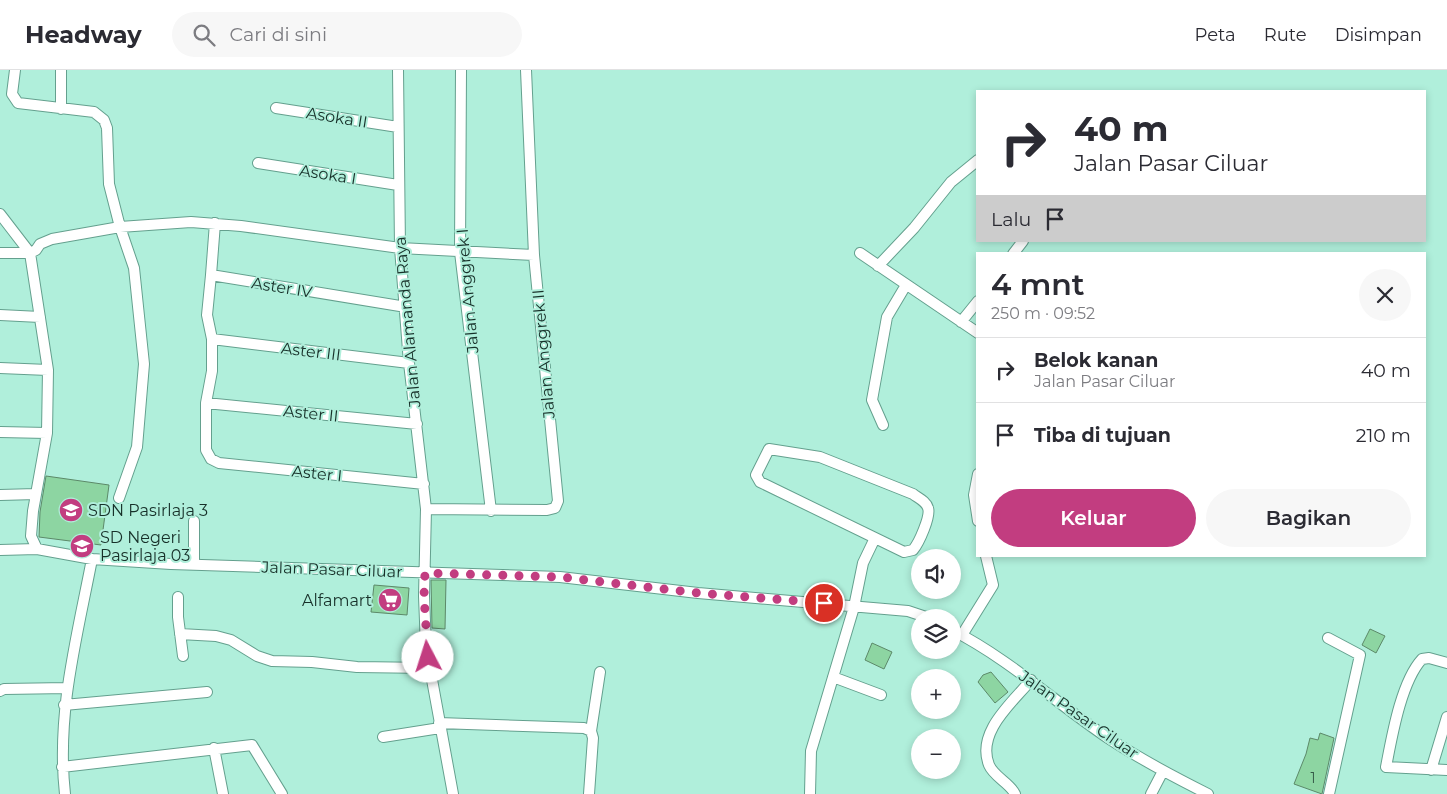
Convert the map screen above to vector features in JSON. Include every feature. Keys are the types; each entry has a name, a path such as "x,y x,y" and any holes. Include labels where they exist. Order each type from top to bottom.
{"street":[{"path":"15,70 12,94 14,100 61,109 94,112 104,120 107,128 109,184 120,227 134,268 144,364 137,447 119,498"},
{"path":"61,70 61,109"},
{"name":"Jalan Alamanda Raya","path":"398,70 400,248 409,362 426,509 424,596 429,668 452,794"},
{"name":"Jalan Anggrek I","path":"461,70 460,252 491,511"},
{"name":"Jalan Anggrek II","path":"426,509 547,510 555,508 558,501 534,256 526,70"},
{"name":"Asoka II","path":"276,108 398,127"},
{"path":"878,266 914,228 951,182 976,162"},
{"name":"Asoka I","path":"258,163 398,185"},
{"path":"0,214 30,253 48,370 47,433 36,494 31,536 37,550"},
{"path":"0,253 30,253 36,250 40,244 52,238 120,227 215,222 400,248 534,256"},
{"path":"206,403 212,371 212,339 207,315 215,222"},
{"path":"1015,252 1022,242"},
{"path":"860,253 976,332"},
{"name":"Aster IV","path":"211,275 406,307"},
{"path":"883,425 872,400 887,317 906,285"},
{"path":"961,322 976,303"},
{"path":"0,315 40,317"},
{"name":"Aster III","path":"212,339 409,362"},
{"path":"0,368 48,370"},
{"name":"Aster II","path":"206,403 417,424"},
{"name":"Aster I","path":"206,403 206,450 211,459 219,463 424,484"},
{"path":"0,432 47,433"},
{"path":"769,449 820,457 913,494 925,502 929,513 918,543 913,550 904,552 875,538 757,479 756,475 769,449"},
{"path":"976,484 974,494 976,508"},
{"path":"0,494 36,494"},
{"path":"194,521 194,563"},
{"path":"810,794 811,751 854,607 863,563 875,538"},
{"name":"Jalan Pasar Ciluar","path":"0,550 37,550 92,559 560,577 698,593 911,612"},
{"path":"961,627 993,585 986,557"},
{"path":"65,794 62,767 64,705 92,559"},
{"path":"178,597 183,656"},
{"path":"180,634 224,638 246,648 257,656 272,661 312,662 357,667 429,668"},
{"name":"Jalan Pasar Ciluar","path":"961,635 1031,680 1108,738 1163,771 1208,794"},
{"path":"1328,638 1360,655 1329,794"},
{"path":"1447,663 1429,658 1422,659 1416,665 1382,767 1447,770"},
{"path":"589,794 593,738 591,731 600,672"},
{"path":"833,677 881,695"},
{"path":"1015,794 990,767 987,741 991,730 1031,680"},
{"path":"0,691 4,689 67,688"},
{"path":"64,705 207,692"},
{"path":"1431,770 1446,723"},
{"path":"383,737 440,726 584,728 591,731"},
{"path":"62,767 252,745 282,794"},
{"path":"214,748 224,794"},
{"path":"1151,794 1163,771"}],"building":[{"name":"SDN Pasirlaja 3","path":"46,476 109,485 101,545 39,537 40,512"},
{"path":"431,580 446,580 445,629 432,628"},
{"name":"Alfamart","path":"374,585 409,588 407,615 371,612"},
{"path":"1370,629 1385,636 1376,653 1362,645"},
{"path":"872,643 892,652 884,669 865,660"},
{"path":"991,672 1008,692 995,703 978,682 983,675"},
{"path":"1320,733 1334,738 1322,794 1294,784 1310,738 1318,740"}],"place":[{"name":"SDN Pasirlaja 3","path":"71,510"},
{"name":"SD Negeri Pasirlaja 03","path":"82,546"},
{"name":"Alfamart","path":"390,600"}],"route":[{"path":"428,657 424,596 425,573 560,577 698,593 824,603"}]}
